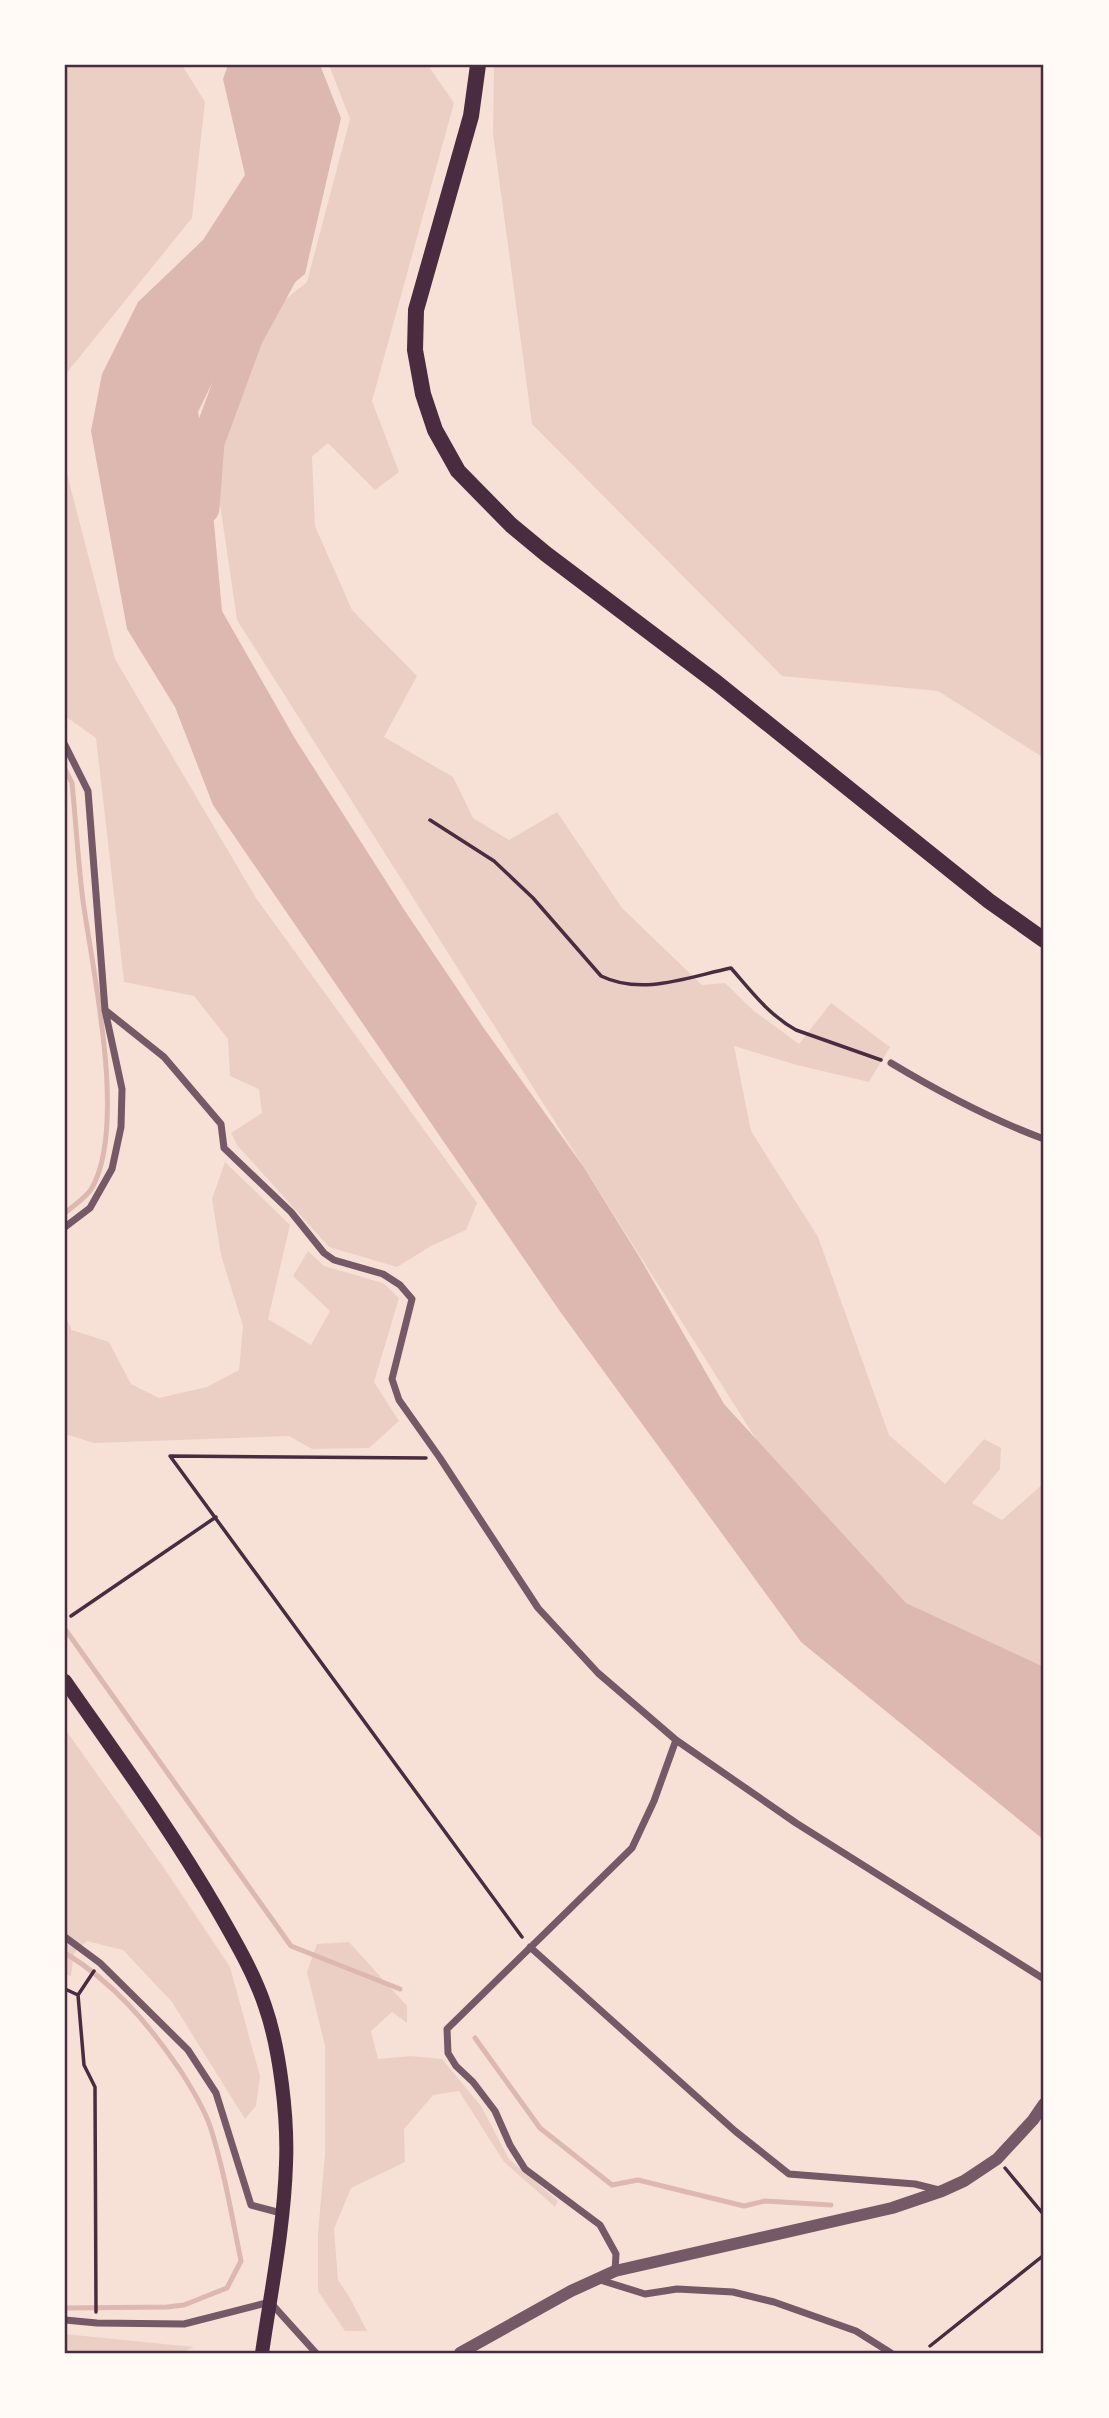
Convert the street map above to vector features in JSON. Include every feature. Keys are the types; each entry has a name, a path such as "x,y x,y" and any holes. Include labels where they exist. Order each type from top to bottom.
{"main road":[{"path":"478,65 471,116 416,310 415,350 423,394 435,430 458,471 511,525 546,554 717,683 989,901 1044,940"},
{"path":"65,1681 183,1850 250,1970 265,2006 274,2042 285,2124 286,2164 262,2353"}],"street":[{"path":"65,745 88,792 106,1010 122,1089 121,1127 112,1169 90,1208 65,1227"},
{"path":"106,1010 164,1056 221,1124 224,1147 291,1212 324,1253 334,1260 383,1273 400,1285 412,1299 392,1379 399,1400 538,1608 598,1672 677,1740 796,1824 1044,1979"},
{"path":"891,1063 962,1105 1044,1139"},
{"path":"615,2271 616,2254 600,2225 526,2169 510,2145 495,2111 448,2053 447,2029 632,1848 654,1801 677,1740"},
{"path":"65,1937 100,1963 188,2050 216,2092 251,2205 281,2213"},
{"path":"530,1947 734,2131 789,2174 915,2183 942,2191"},
{"path":"460,2353 517,2319 615,2271 892,2208 942,2191 964,2181 997,2159 1044,2104"},
{"path":"596,2279 645,2294 677,2290 733,2292 774,2302 856,2331 891,2353"},
{"path":"65,2320 97,2323 184,2323 270,2302 316,2353"}],"path":[{"path":"430,820 494,861 533,898 601,976 616,984 645,987 730,968 773,1014 796,1030 891,1063"},
{"path":"440,1458 170,1456 530,1947"},
{"path":"71,1616 216,1517"},
{"path":"96,2312 94,2087 84,2065 78,1995 97,1967"},
{"path":"65,1989 78,1995"},
{"path":"997,2159 1044,2215"},
{"path":"930,2346 1044,2255"}],"shaded area":[{"path":"65,65 182,65 205,102 192,218 65,375"},
{"path":"228,65 320,65 341,118 305,274 239,328 198,412 212,501 222,611 294,737 405,911 483,1027 583,1166 640,1258 724,1404 906,1603 1044,1667 1044,1840 801,1642 559,1310 213,805 175,707 127,629 91,431 102,374 138,302 203,240 245,175 223,79"},
{"path":"329,65 428,65 454,103 372,401 399,472 375,490 328,443 312,456 315,526 352,610 417,676 384,737 453,777 473,818 509,840 557,812 622,908 702,985 725,983 754,1011 799,1044 831,1003 890,1047 869,1082 797,1065 734,1046 751,1131 818,1237 889,1435 945,1484 984,1439 1001,1448 1000,1469 972,1503 1002,1520 1044,1483 1044,1761 872,1622 237,620 206,409 241,335 307,282 350,119"},
{"path":"494,65 1044,65 1044,758 938,691 782,676 532,424 493,134"},
{"path":"65,466 115,659 256,898 477,1203 466,1230 431,1246 397,1267 329,1247 237,1145 231,1133 262,1113 259,1089 230,1076 228,1039 194,996 124,982 96,738 65,716"},
{"path":"225,1162 290,1225 268,1319 311,1345 330,1311 293,1276 308,1251 324,1266 383,1283 399,1298 374,1382 399,1421 369,1448 312,1449 289,1436 94,1443 65,1434 65,1317 72,1330 109,1342 131,1384 159,1398 207,1387 239,1370 243,1326 221,1255 212,1199"},
{"path":"65,1729 164,1868 230,1967 260,2076 256,2106 245,2119 172,2002 123,1950 87,1941 74,1953 71,1976 65,1974"},
{"path":"349,1942 407,2006 407,2023 392,2012 371,2031 378,2059 411,2056 442,2059 481,2106 509,2159 558,2201 555,2207 504,2162 459,2091 433,2095 404,2129 405,2162 351,2188 334,2229 338,2280 367,2331 345,2331 318,2291 318,2233 325,2155 325,2046 307,1972 317,1944"},
{"path":"65,2334 194,2347 181,2353 65,2353"}],"waterway":[{"path":"203,508 208,442 247,336 283,270"},
{"path":"65,769 72,783 81,886 99,1006 107,1088 107,1127 102,1160 90,1191 65,1213"},
{"path":"65,1629 291,1946 400,1989"},
{"path":"65,1953 114,1990 142,2020 180,2070 196,2097 215,2142 241,2261 227,2288 184,2305 65,2308"},
{"path":"475,2038 540,2128 612,2185 638,2180 744,2206 765,2201 831,2205"}]}
